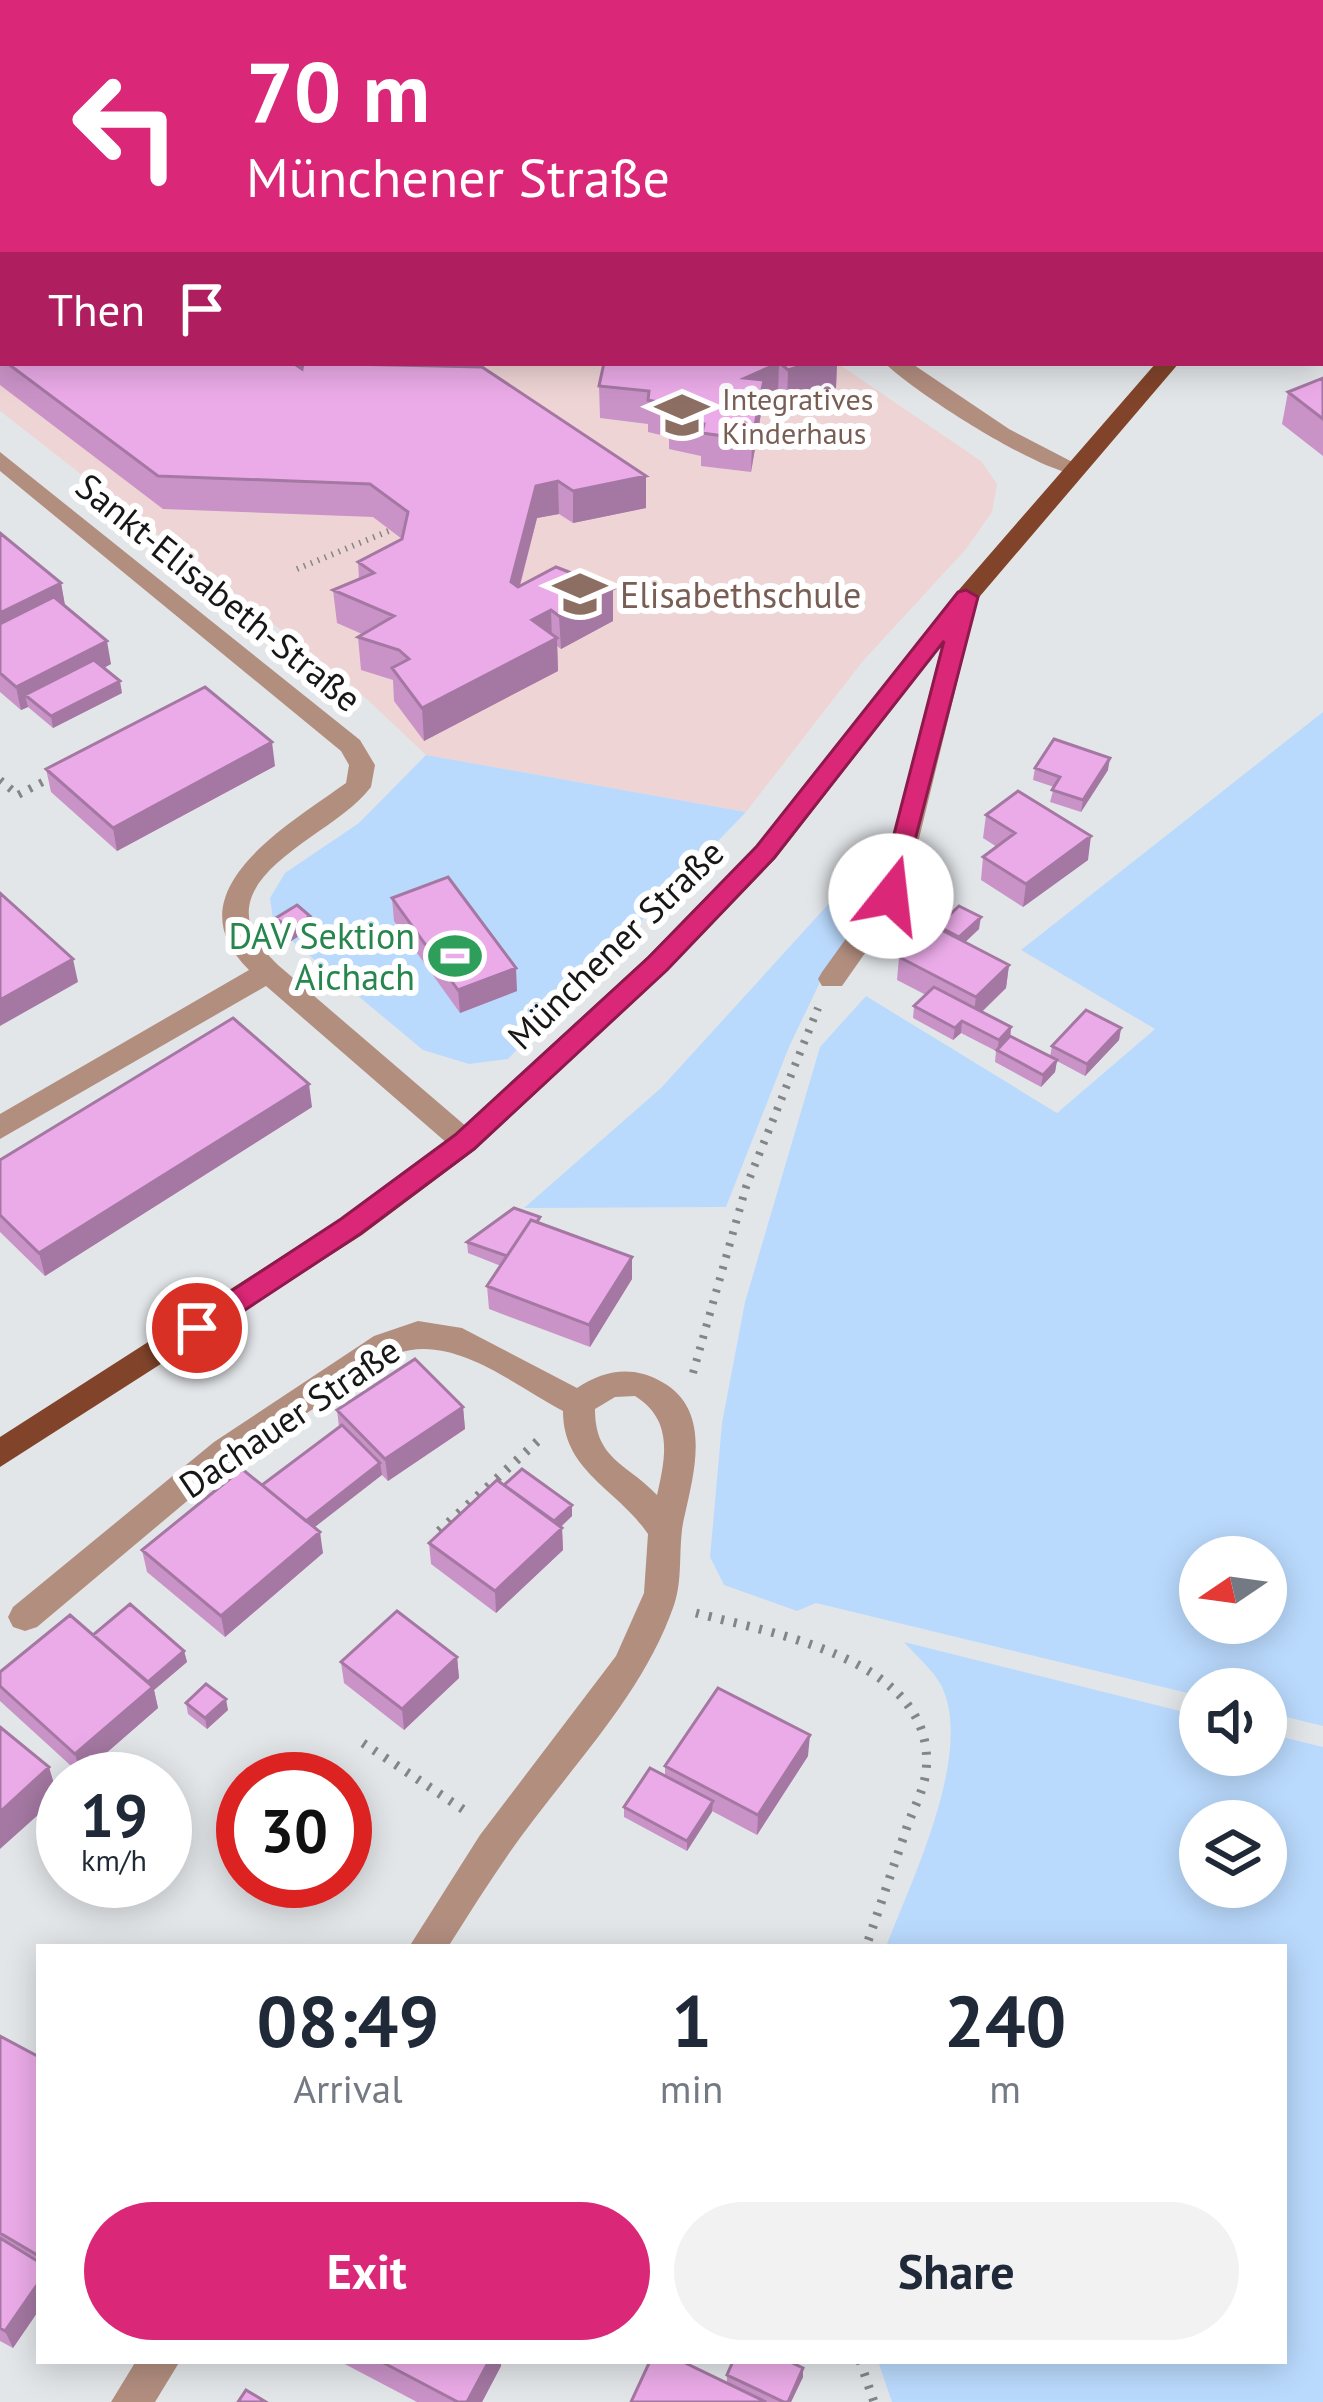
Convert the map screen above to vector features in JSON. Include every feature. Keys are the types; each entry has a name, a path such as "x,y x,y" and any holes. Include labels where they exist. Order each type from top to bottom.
{"main road":[{"name":"Münchener Straße","path":"0,1454 351,1227 465,1142 658,963 766,852 966,597 1165,366"}],"street":[{"path":"900,366 1001,434 1074,469"},
{"name":"Sankt-Elisabeth-Straße","path":"0,459 351,746 362,765 358,787 251,871 235,895 233,916 241,943 268,972 465,1142"},
{"path":"832,979 891,896 966,597"},
{"path":"0,1128 268,972"},
{"name":"Dachauer Straße","path":"26,1617 226,1451 385,1345 418,1333 451,1336 579,1404"},
{"path":"429,1944 501,1835 639,1649 658,1602 667,1568 663,1531 678,1479 681,1421 663,1395 637,1384 601,1385 579,1404 577,1439 600,1470 638,1495 663,1531"},
{"path":"130,2402 158,2364"}],"path":[{"path":"296,569 391,530"},
{"path":"0,779 18,795 58,774"},
{"path":"681,1421 711,1304 797,1050 832,979"},
{"path":"439,1531 579,1404"},
{"path":"658,1602 732,1622 883,1677 910,1708 925,1745 926,1773 867,1944"},
{"path":"363,1743 501,1835"},
{"path":"861,2364 874,2402"}],"shaded area":[{"name":"Elisabethschule","path":"0,366 841,366 981,461 997,484 992,512 966,549 863,661 746,812 426,755 354,687 0,411"},
{"path":"1323,712 1323,1726 1287,1717 1287,1668 1179,1668 1179,1691 816,1603 797,1611 724,1585 710,1557 722,1423 745,1302 820,1047 866,996 1057,1113 1155,1029 1021,950"},
{"path":"426,755 746,812 508,1059 469,1064 423,1050 274,926 270,898 285,873 359,823"},
{"path":"885,842 893,843 875,895 848,946 822,978 789,1047 726,1207 524,1208 661,1088"},
{"path":"904,1642 1179,1711 1179,1776 1287,1776 1287,1738 1323,1747 1323,2402 892,2402 879,2364 1287,2364 1287,1944 887,1944 945,1780 949,1713 941,1685"}],"building":[{"path":"11,366 482,367 646,476 573,491 558,481 536,486 511,582 518,587 556,567 613,589 559,616 551,610 532,620 557,638 422,708 392,668 409,659 399,650 358,637 394,616 333,590 374,573 358,562 402,539 408,512 370,484 158,476"},
{"path":"603,366 772,366 745,378 764,380 752,440 702,433 704,424 669,417 672,405 648,400 649,391 599,386"},
{"path":"1323,378 1323,419 1288,392"},
{"path":"0,533 61,583 0,613"},
{"path":"54,597 107,641 16,687 0,673 0,624"},
{"path":"94,660 120,681 51,716 25,695"},
{"path":"205,687 272,742 113,828 46,769"},
{"path":"1054,739 1110,758 1083,800 1052,790 1060,777 1035,768"},
{"path":"1018,791 1091,836 1026,884 983,857 1015,833 986,815"},
{"name":"DAV Sektion Aichach","path":"448,877 516,968 458,990 392,898"},
{"path":"0,893 73,959 0,1000"},
{"path":"297,905 310,916 290,929 276,918"},
{"path":"959,906 981,917 959,937 938,926"},
{"path":"932,925 1009,965 976,997 899,957"},
{"path":"934,987 1011,1027 999,1040 962,1021 955,1028 914,1006"},
{"path":"1086,1010 1121,1028 1087,1064 1052,1046"},
{"path":"233,1018 309,1084 39,1253 0,1215 0,1160"},
{"path":"1010,1036 1057,1060 1043,1075 997,1050"},
{"path":"514,1208 540,1217 537,1222 531,1220 507,1256 467,1242"},
{"path":"531,1220 632,1257 589,1325 487,1286"},
{"path":"415,1359 463,1407 385,1459 337,1410"},
{"path":"342,1425 380,1463 306,1521 262,1485"},
{"path":"242,1469 320,1532 221,1616 142,1550"},
{"path":"522,1469 572,1505 554,1521 504,1485"},
{"path":"497,1480 562,1528 495,1591 429,1543"},
{"path":"130,1604 184,1651 148,1682 93,1635"},
{"path":"397,1611 457,1657 402,1709 341,1662"},
{"path":"70,1615 153,1687 73,1752 0,1686 0,1672"},
{"path":"206,1684 226,1699 205,1718 186,1703"},
{"path":"718,1688 810,1735 758,1815 665,1766"},
{"path":"0,1727 36,1756 36,1779 0,1812"},
{"path":"650,1768 713,1801 687,1841 624,1807"},
{"path":"0,2036 36,2055 36,2254 0,2233"},
{"path":"0,2238 36,2260 36,2286 5,2331 0,2328"},
{"path":"386,2364 487,2364 467,2402 458,2402"},
{"path":"649,2364 687,2364 766,2402 631,2402"},
{"path":"732,2364 803,2368 788,2402 727,2375"},
{"path":"246,2390 266,2402 238,2402"}],"place":[{"name":"Integratives Kinderhaus","path":"682,415"},
{"name":"Elisabethschule","path":"580,594"},
{"name":"DAV Sektion Aichach","path":"455,956"}],"route":[{"path":"197,1328 351,1227 465,1142 658,963 766,852 966,597 891,896"}]}
